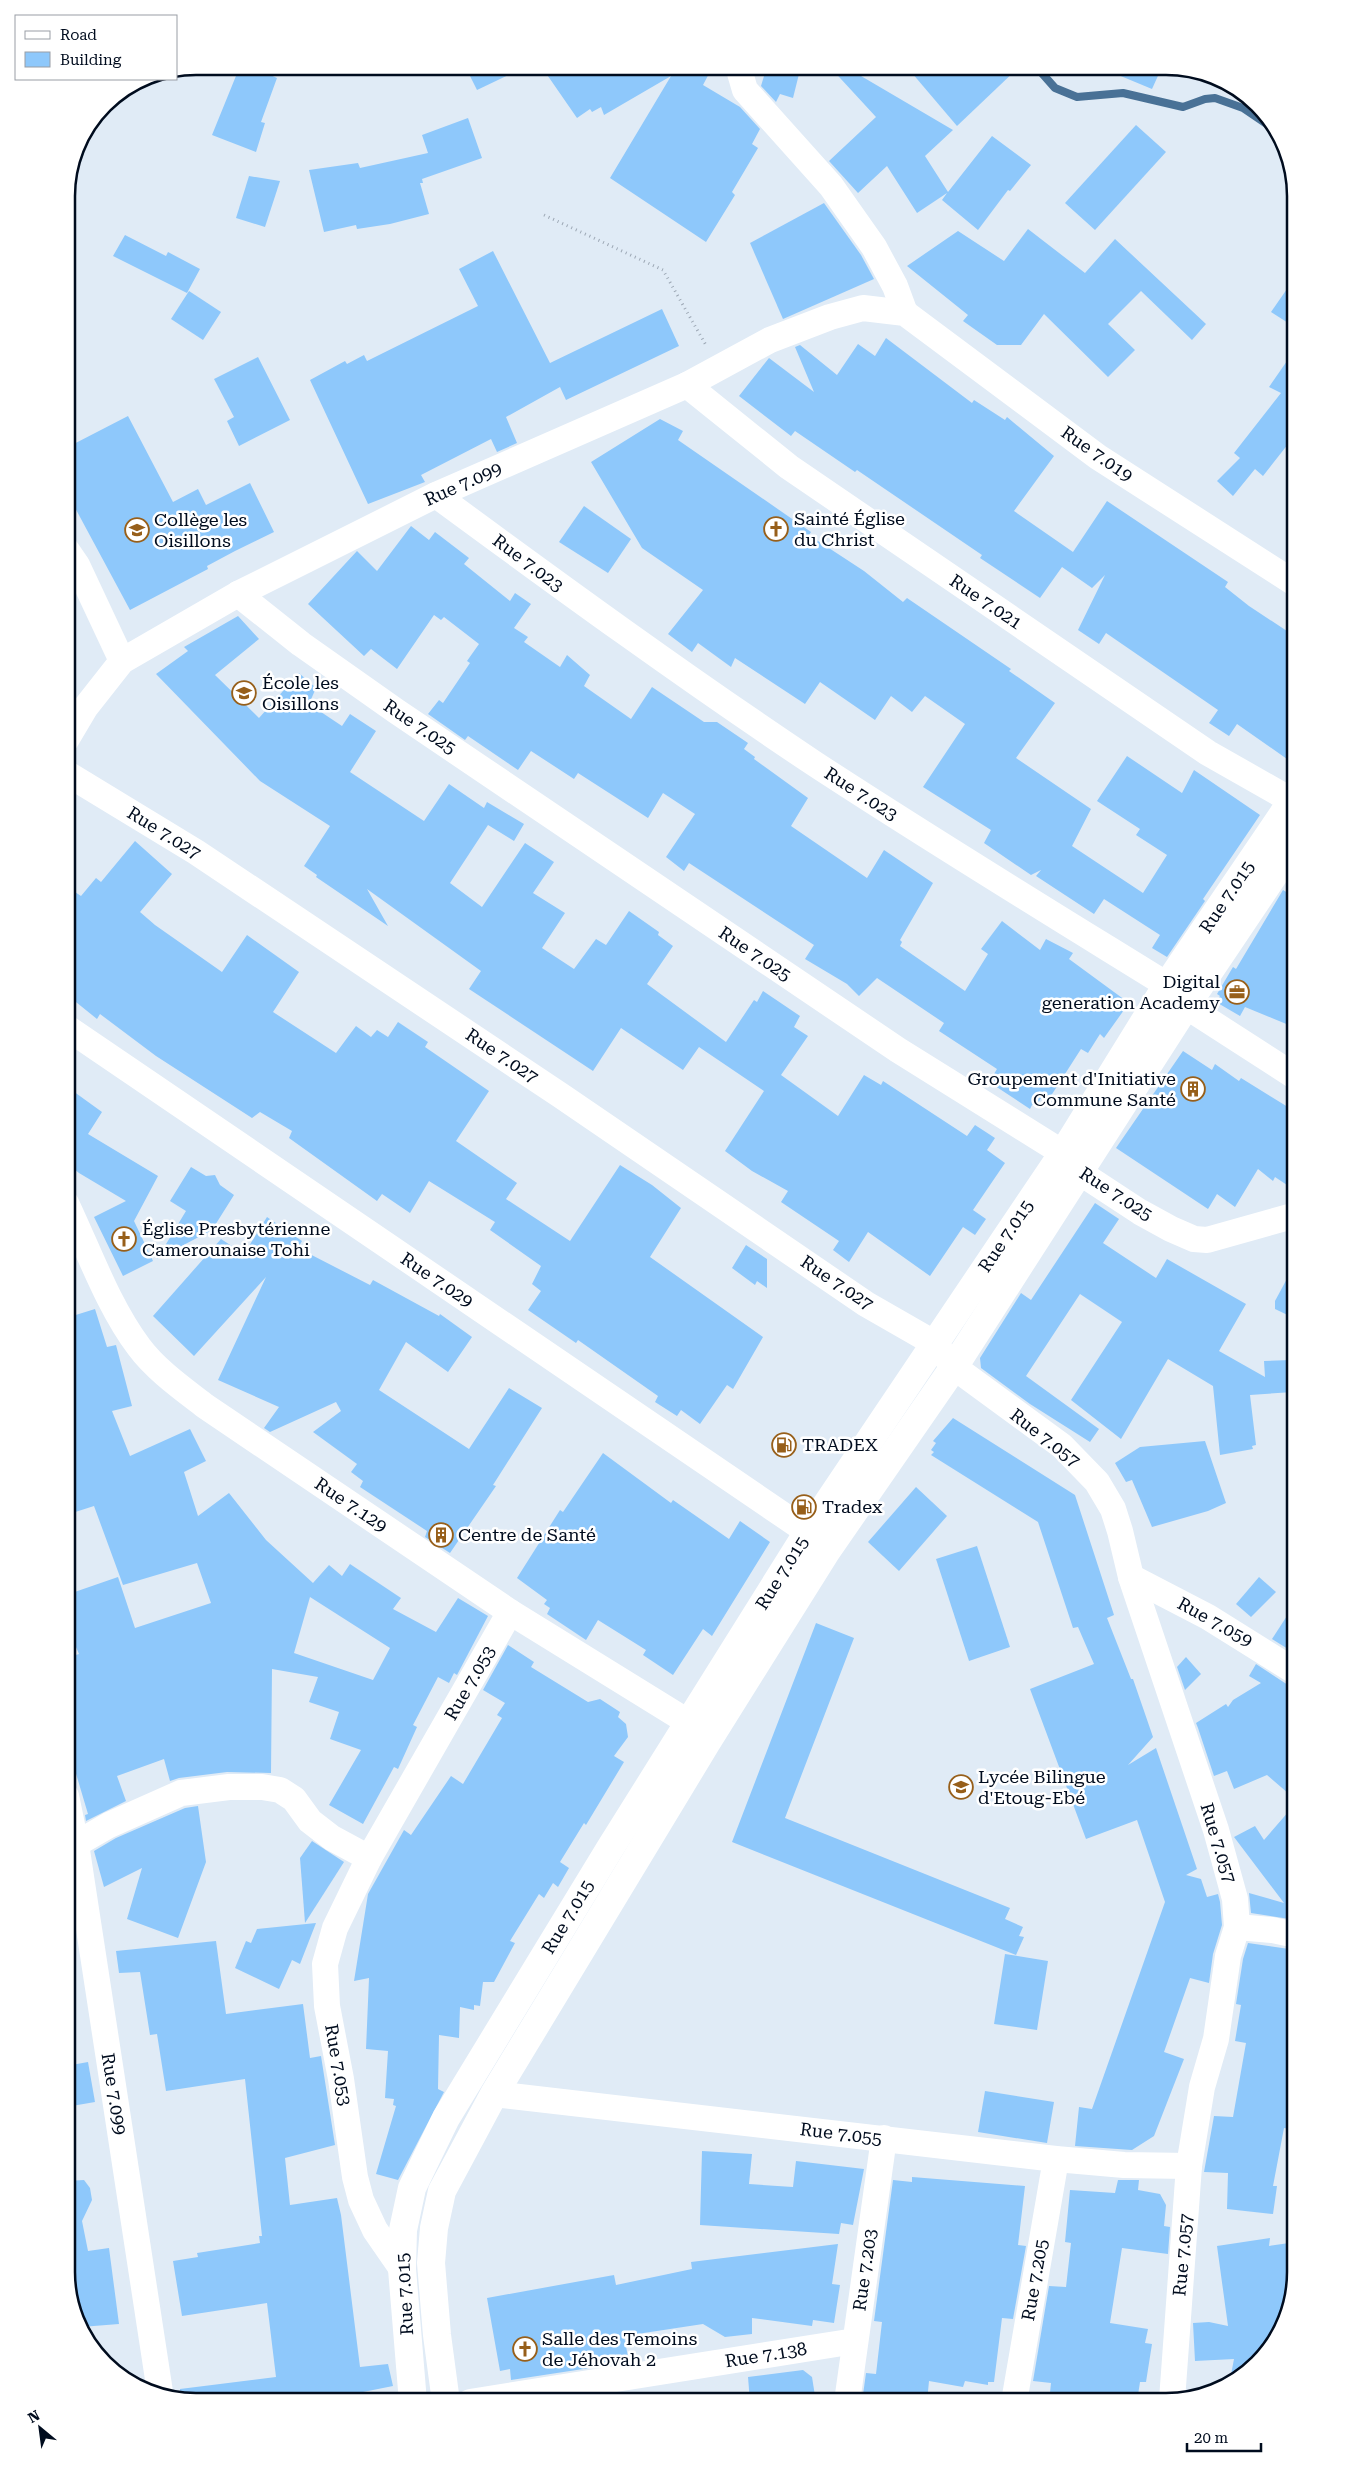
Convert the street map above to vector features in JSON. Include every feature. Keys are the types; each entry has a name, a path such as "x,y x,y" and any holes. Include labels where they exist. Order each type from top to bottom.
{"main road":[{"name":"Rue 7.015","path":"445,2393 437,2335 431,2263 434,2228 442,2191 494,2094 707,1742 826,1552 954,1367 1071,1163 1167,984 1287,811"},
{"name":"Rue 7.015","path":"412,2393 402,2269 403,2230 412,2188 446,2118 688,1722 808,1532 934,1343 1071,1163 1186,1006 1287,855"}],"street":[{"path":"741,75 745,90 831,186 874,247 896,286 905,314"},
{"name":"Rue 7.099","path":"75,725 85,708 122,661 238,594 436,495 687,385 770,340 830,317 863,308 905,314"},
{"name":"Rue 7.019","path":"905,314 1098,457 1287,578"},
{"name":"Rue 7.021","path":"687,385 789,467 1208,753 1287,795"},
{"name":"Rue 7.023","path":"436,495 594,612 813,762 951,852 1167,984 1186,1006 1287,1071"},
{"path":"75,562 122,661"},
{"name":"Rue 7.025","path":"238,594 301,644 396,711 898,1050 1071,1163 1140,1212 1194,1239 1207,1240 1287,1218"},
{"name":"Rue 7.027","path":"75,778 196,852 560,1095 866,1304 934,1343"},
{"name":"Rue 7.029","path":"75,1034 808,1532"},
{"name":"Rue 7.129","path":"75,1222 121,1317 140,1348 175,1383 222,1418 510,1612 688,1722 707,1742"},
{"name":"Rue 7.057","path":"934,1343 954,1367 1062,1446 1096,1482 1113,1510 1131,1577 1216,1830 1235,1900 1237,1927 1228,1956 1216,2039 1202,2087 1189,2166 1173,2393"},
{"path":"808,1532 826,1552"},
{"name":"Rue 7.059","path":"1131,1577 1208,1617 1287,1666"},
{"name":"Rue 7.053","path":"402,2269 375,2230 359,2192 355,2177 341,2079 327,2006 325,1964 335,1928 368,1858 510,1612"},
{"path":"76,1844 109,1825 181,1793 262,1787 280,1790 294,1799 310,1821 332,1838 368,1858"},
{"name":"Rue 7.099","path":"75,1839 159,2388"},
{"path":"1237,1927 1287,1933"},
{"name":"Rue 7.055","path":"494,2094 1056,2159 1124,2165 1189,2166"},
{"name":"Rue 7.203","path":"848,2393 884,2138"},
{"name":"Rue 7.205","path":"1016,2393 1056,2159"},
{"name":"Rue 7.138","path":"527,2393 855,2341"}],"path":[{"path":"544,214 663,270 719,367"}],"building":[{"path":"236,75 270,75 277,78 261,122 265,123 256,152 212,135"},
{"path":"470,75 508,75 477,90"},
{"path":"547,75 708,75 703,85 740,107 760,129 752,144 758,148 732,192 735,195 706,242 610,178 671,76 604,115 601,107 592,112 590,109 577,118"},
{"path":"764,75 799,75 793,98 780,94 776,102 761,86"},
{"path":"837,75 859,75 953,130 925,156 948,192 992,136 1031,165 1010,191 1008,190 978,230 942,200 947,193 917,213 887,166 858,193 829,161 876,117"},
{"path":"914,75 1011,75 957,126"},
{"path":"1118,75 1158,75 1152,89"},
{"path":"468,118 482,158 422,179 423,183 420,183 429,214 390,224 357,229 356,225 324,232 309,170 358,163 360,168 428,153 422,135"},
{"path":"1136,125 1166,152 1095,230 1065,203"},
{"path":"249,176 280,181 265,227 236,218"},
{"path":"824,203 861,255 874,279 783,319 750,243"},
{"path":"1028,229 1085,273 1115,239 1206,324 1192,340 1141,291 1108,324 1135,350 1108,377 1044,314 1021,345 997,345 963,321 968,315 907,266 958,231 1004,261"},
{"path":"125,235 166,256 168,252 200,269 187,293 113,256"},
{"path":"493,251 550,363 662,309 679,346 566,400 560,387 506,417 517,443 497,452 491,439 421,475 425,482 368,504 310,380 345,361 347,364 364,355 367,361 478,306 459,269"},
{"path":"1287,289 1287,322 1271,312"},
{"path":"189,291 221,312 203,340 171,319"},
{"path":"886,338 972,403 974,400 1005,420 1007,417 1054,456 1014,511 1073,552 1107,501 1228,582 1225,587 1249,606 1287,631 1287,759 1237,724 1229,736 1209,723 1218,710 1106,633 1099,644 1078,630 1105,575 1092,588 1062,567 1040,598 980,558 982,555 857,470 855,472 795,431 791,436 739,396 769,358 814,392 795,347 800,345 837,375 858,344 875,356"},
{"path":"258,357 290,420 239,446 227,421 234,417 214,379"},
{"path":"1287,361 1287,445 1263,476 1255,469 1233,496 1217,481 1240,458 1234,453 1281,393 1269,387"},
{"name":"Collège les Oisillons","path":"128,416 173,502 198,489 206,505 250,483 274,532 207,566 208,569 130,610 75,508 75,443"},
{"path":"660,419 683,431 678,440 811,532 809,535 864,571 903,602 907,598 1011,669 1009,671 1055,703 1016,758 1091,809 1072,846 1143,893 1167,855 1136,835 1140,829 1097,801 1127,756 1182,793 1194,770 1260,815 1203,899 1205,901 1167,957 1152,948 1160,935 1104,899 1094,914 1036,876 1041,870 1031,875 984,843 991,830 923,787 965,724 925,696 912,712 891,696 875,720 820,682 805,704 735,658 731,667 698,643 692,652 668,634 703,590 642,548 591,462"},
{"path":"584,506 631,539 608,573 559,542"},
{"path":"411,526 429,540 435,532 469,558 464,564 510,601 515,593 531,604 514,628 528,637 524,642 560,667 567,655 590,675 584,686 631,719 652,687 704,722 717,722 748,743 744,749 755,757 754,759 808,798 791,826 867,878 884,850 933,883 900,940 902,942 900,946 965,991 988,954 981,949 1002,921 1040,950 1046,939 1073,953 1069,959 1129,1003 1104,1038 1100,1034 1088,1053 1081,1049 1047,1102 1041,1098 1037,1105 1032,1105 1030,1109 989,1082 997,1069 939,1031 944,1023 877,978 859,996 847,984 805,959 814,945 689,863 684,871 666,857 695,814 663,793 648,818 578,773 574,779 531,751 518,770 468,736 465,740 428,714 439,700 443,703 470,663 467,661 479,644 444,617 441,620 434,615 397,669 371,649 364,656 308,604 357,551 377,571"},
{"path":"238,616 259,639 215,675 259,718 299,673 316,688 309,704 342,726 350,714 376,731 350,772 424,821 449,784 484,808 487,802 524,824 514,841 488,825 450,883 482,907 525,843 554,862 533,893 565,913 542,948 574,969 596,939 606,945 629,911 659,932 658,935 673,946 647,984 726,1042 754,1000 757,1002 763,991 800,1016 794,1027 808,1036 781,1075 838,1116 864,1075 881,1085 883,1081 967,1136 975,1125 995,1138 987,1150 1005,1163 973,1210 986,1219 975,1235 963,1227 930,1276 868,1232 849,1262 833,1250 839,1241 781,1202 788,1191 752,1171 725,1151 764,1091 699,1047 683,1070 621,1028 593,1071 469,989 481,971 367,889 388,926 316,877 317,875 304,866 330,826 260,781 156,674 188,651 184,647"},
{"path":"135,841 172,874 140,912 155,925 222,972 247,935 299,972 273,1012 336,1053 356,1026 371,1037 377,1030 388,1037 398,1022 428,1042 425,1047 489,1091 456,1141 517,1183 506,1199 570,1241 620,1165 652,1185 681,1208 650,1257 763,1337 733,1389 727,1385 700,1424 681,1410 677,1416 655,1402 658,1396 578,1340 576,1343 528,1310 541,1291 532,1284 541,1266 490,1230 495,1222 429,1181 410,1213 382,1194 377,1201 289,1138 292,1131 260,1112 252,1118 156,1056 100,1014 97,1019 75,1001 75,892 81,896 96,878 101,882"},
{"path":"1283,890 1287,892 1287,1024 1245,1007 1240,1016 1216,1002 1220,996 1217,994 1233,967 1236,969"},
{"path":"1183,1051 1212,1070 1215,1064 1239,1081 1241,1078 1287,1106 1287,1185 1275,1177 1273,1181 1258,1169 1235,1207 1217,1194 1208,1209 1116,1148"},
{"path":"75,1092 102,1112 88,1134 158,1176 134,1221 153,1261 123,1276 94,1217 126,1201 75,1170"},
{"path":"191,1167 206,1176 215,1175 220,1185 234,1195 212,1230 157,1259 186,1211 170,1201"},
{"path":"1095,1203 1119,1219 1103,1243 1156,1278 1167,1259 1246,1304 1219,1351 1265,1377 1264,1361 1287,1360 1287,1392 1250,1395 1256,1445 1252,1446 1253,1449 1220,1455 1213,1386 1168,1359 1121,1439 1071,1400 1122,1322 1080,1294 1026,1376 1099,1429 1090,1442 1030,1404 981,1368 980,1358 1021,1293 1031,1300"},
{"path":"267,1217 302,1241 298,1248 370,1285 373,1280 439,1316 440,1314 472,1337 448,1372 406,1342 379,1390 469,1449 509,1388 542,1408 493,1485 496,1486 450,1553 425,1537 427,1531 360,1487 363,1481 351,1472 357,1464 313,1432 341,1411 336,1402 270,1432 264,1428 279,1407 218,1380 266,1277 194,1356 153,1316 221,1239 244,1254"},
{"path":"746,1245 767,1259 767,1288 757,1281 755,1285 732,1268"},
{"path":"1287,1279 1287,1315 1275,1309 1275,1301"},
{"path":"95,1309 107,1347 116,1345 132,1406 112,1411 130,1456 190,1429 206,1461 184,1472 198,1516 229,1493 266,1540 313,1583 329,1565 342,1576 350,1564 401,1598 393,1609 436,1632 458,1598 488,1616 457,1675 454,1673 449,1683 438,1677 413,1725 417,1727 398,1769 394,1767 363,1824 329,1805 361,1750 330,1739 339,1712 309,1702 318,1677 272,1669 271,1773 227,1772 179,1778 170,1781 164,1759 117,1776 126,1801 86,1821 85,1815 88,1814 75,1770 75,1655 79,1654 75,1645 75,1592 118,1577 135,1628 211,1603 197,1563 123,1585 94,1506 75,1512 75,1315","holes":["310,1597 390,1648 373,1680 294,1653"]},
{"path":"953,1418 1075,1495 1114,1615 1107,1618 1131,1679 1133,1679 1153,1737 1128,1765 1156,1748 1197,1869 1186,1875 1201,1879 1207,1897 1218,1894 1220,1902 1222,1925 1213,1954 1209,1983 1190,1978 1164,2052 1184,2059 1154,2136 1132,2150 1075,2146 1079,2107 1092,2109 1165,1902 1137,1820 1086,1839 1030,1689 1094,1664 1078,1627 1073,1628 1038,1522 931,1455 934,1452 931,1450 936,1443 933,1441"},
{"path":"1205,1441 1226,1503 1208,1511 1152,1527 1132,1480 1126,1482 1115,1463 1140,1447"},
{"path":"603,1453 671,1503 673,1500 729,1539 740,1521 770,1542 712,1636 703,1629 673,1675 643,1655 646,1650 598,1620 586,1640 547,1614 550,1608 544,1604 547,1600 517,1578 560,1510 563,1512"},
{"path":"916,1487 947,1516 899,1571 868,1542"},
{"path":"977,1546 1010,1647 969,1661 936,1559"},
{"path":"1259,1577 1276,1592 1251,1617 1236,1604"},
{"path":"1287,1616 1287,1648 1272,1639"},
{"path":"816,1623 854,1638 785,1818 1010,1908 1005,1919 1023,1927 1019,1936 1024,1937 1016,1955 732,1842"},
{"path":"508,1645 534,1662 531,1667 588,1702 600,1699 620,1712 618,1717 626,1724 628,1737 614,1756 624,1762 586,1825 584,1823 560,1862 569,1868 558,1887 553,1883 544,1898 539,1894 510,1941 515,1943 494,1982 483,1982 480,2006 474,2005 474,2010 460,2007 459,2038 439,2035 438,2089 444,2092 398,2180 376,2174 396,2106 393,2105 394,2099 385,2098 388,2051 366,2049 369,1978 354,1981 368,1894 404,1830 411,1835 451,1776 463,1784 502,1718 497,1715 505,1703 483,1690"},
{"path":"1186,1657 1201,1674 1185,1690 1177,1667"},
{"path":"1256,1664 1287,1684 1287,1792 1267,1775 1234,1789 1227,1771 1214,1776 1196,1723 1226,1704 1228,1707 1233,1700 1261,1683 1249,1676"},
{"path":"198,1806 206,1862 178,1938 127,1919 142,1868 104,1887 94,1851 116,1838 185,1808"},
{"path":"1287,1813 1287,1919 1251,1913 1249,1893 1284,1903 1234,1837 1255,1826 1264,1840"},
{"path":"312,1841 344,1862 305,1923 300,1858"},
{"path":"316,1923 300,1964 292,1960 279,1989 235,1968 246,1941 251,1943 257,1929"},
{"path":"216,1941 226,2014 303,2004 310,2058 321,2056 335,2145 285,2158 290,2205 337,2198 341,2215 360,2367 388,2364 393,2386 358,2393 180,2392 180,2389 276,2377 267,2303 182,2316 173,2261 198,2257 197,2253 260,2243 259,2236 262,2236 245,2079 166,2091 157,2034 150,2035 140,1972 119,1973 116,1951"},
{"path":"1248,1943 1287,1949 1287,2128 1284,2128 1273,2186 1277,2186 1273,2214 1227,2209 1228,2173 1204,2172 1214,2116 1233,2117 1246,2043 1235,2041 1241,2005 1236,2004 1243,1959"},
{"path":"1005,1954 1048,1961 1037,2030 994,2024"},
{"path":"88,2062 95,2102 75,2105 75,2064"},
{"path":"985,2091 1054,2102 1047,2143 978,2132"},
{"path":"702,2151 752,2154 749,2184 793,2187 796,2161 864,2169 853,2225 841,2223 839,2234 700,2225"},
{"path":"912,2177 1025,2186 1018,2245 1026,2246 1013,2319 1002,2318 994,2382 988,2382 988,2385 965,2381 963,2387 929,2381 928,2393 863,2393 866,2373 876,2374 882,2322 874,2321 893,2180 912,2182"},
{"path":"75,2180 84,2180 90,2188 92,2200 82,2221 88,2251 109,2248 119,2324 88,2326 81,2311 75,2280"},
{"path":"1118,2180 1139,2180 1138,2190 1160,2194 1166,2205 1164,2226 1170,2227 1168,2254 1122,2248 1110,2323 1148,2329 1145,2343 1152,2344 1146,2382 1140,2382 1138,2393 1050,2393 1051,2383 1033,2381 1049,2286 1066,2287 1071,2243 1065,2242 1070,2190 1115,2193"},
{"path":"1270,2238 1269,2246 1287,2243 1286,2288 1281,2311 1262,2346 1252,2358 1231,2374 1234,2359 1195,2361 1193,2323 1209,2322 1228,2326 1217,2246"},
{"path":"838,2244 832,2284 840,2285 834,2323 813,2320 812,2326 752,2318 752,2334 725,2337 703,2324 624,2336 629,2362 511,2380 510,2369 500,2371 487,2298 614,2275 616,2285 692,2269 691,2262"},
{"path":"803,2370 812,2377 815,2393 749,2393 748,2377"}],"waterway":[{"path":"1044,75 1055,88 1077,97 1123,93 1183,107 1205,99 1215,98 1243,108 1260,120"}],"place":[{"name":"Sainté Église du Christ","path":"776,529"},
{"name":"Collège les Oisillons","path":"137,530"},
{"name":"École les Oisillons","path":"244,693"},
{"name":"Digital generation Academy","path":"1237,992"},
{"name":"Groupement d'Initiative Commune Santé","path":"1193,1089"},
{"name":"Église Presbytérienne Camerounaise Tohi","path":"124,1239"},
{"name":"TRADEX","path":"784,1445"},
{"name":"Tradex","path":"804,1507"},
{"name":"Centre de Santé","path":"441,1535"},
{"name":"Lycée Bilingue d'Etoug-Ebé","path":"961,1787"},
{"name":"Salle des Temoins de Jéhovah 2","path":"525,2349"}]}
